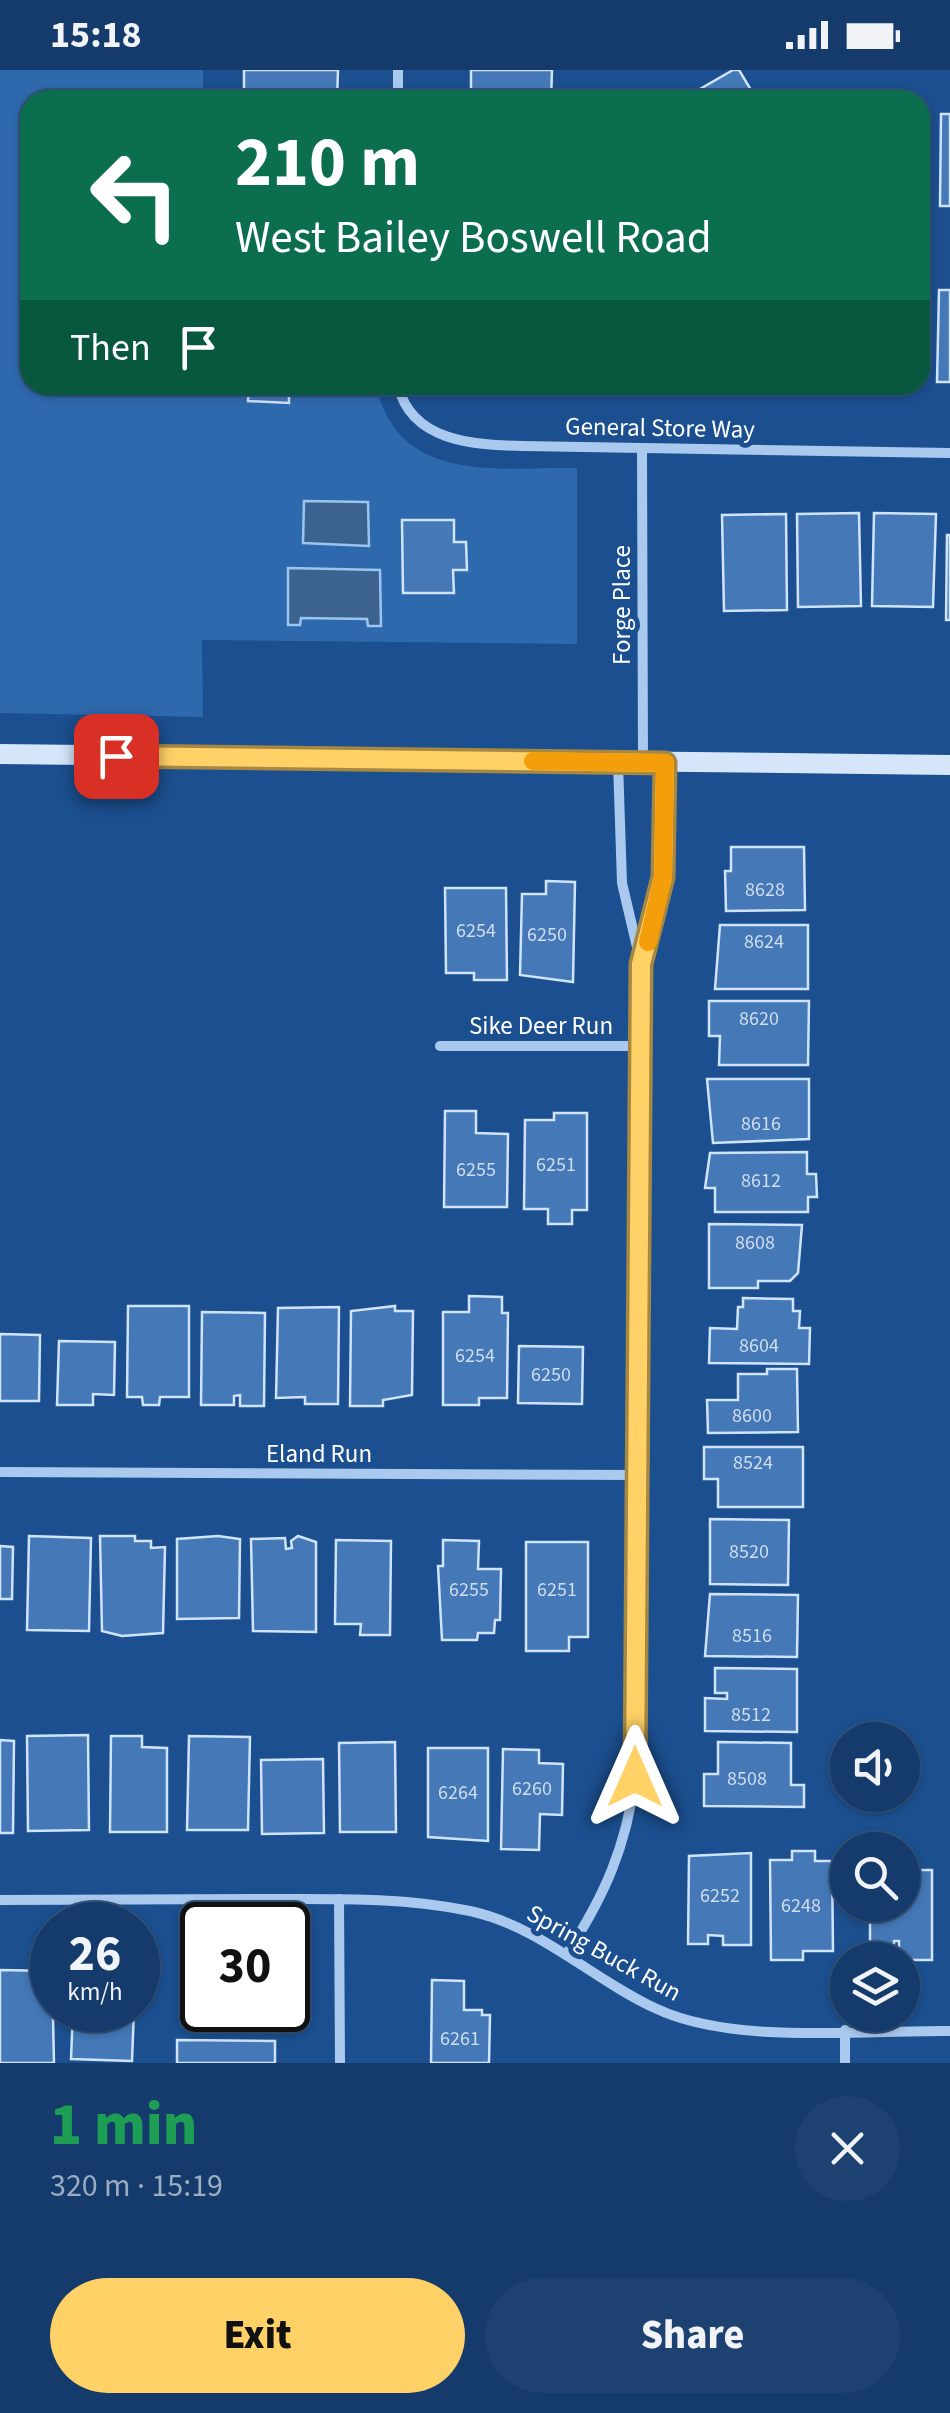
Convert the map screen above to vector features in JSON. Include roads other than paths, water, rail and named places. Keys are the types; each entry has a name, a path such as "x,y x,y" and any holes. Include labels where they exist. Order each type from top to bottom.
{"main road":[{"path":"0,754 950,765"}],"street":[{"name":"General Store Way","path":"401,395 404,408 424,426 454,440 504,446 950,453"},
{"name":"Forge Place","path":"642,448 642,762"},
{"path":"566,1955 617,1867 630,1820 635,1777 641,964 622,882 618,762"},
{"path":"641,964 663,877 665,763"},
{"name":"Sike Deer Run","path":"440,1046 641,1046"},
{"name":"Eland Run","path":"0,1472 638,1475"},
{"path":"339,1899 340,2063"},
{"name":"Spring Buck Run","path":"0,1900 339,1899 474,1912 518,1927 644,2002 691,2022 733,2030 830,2030"},
{"name":"Spring Buck Run","path":"920,2031 950,2031"},
{"path":"845,2032 845,2063"}]}
